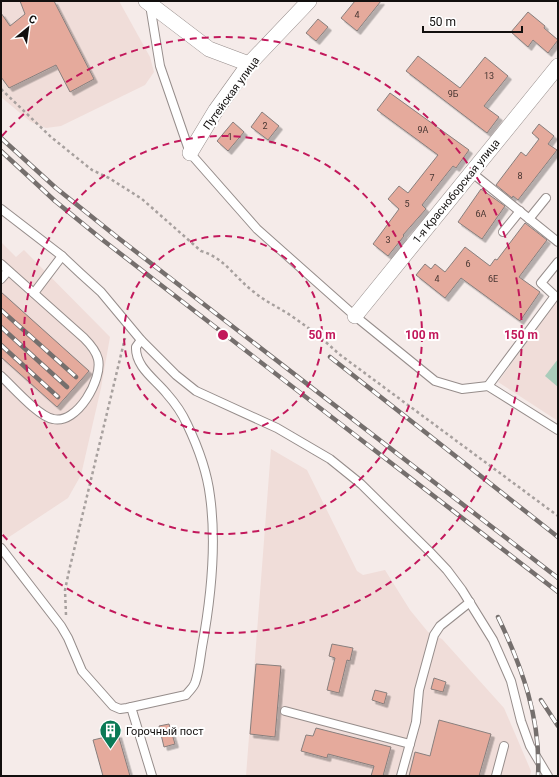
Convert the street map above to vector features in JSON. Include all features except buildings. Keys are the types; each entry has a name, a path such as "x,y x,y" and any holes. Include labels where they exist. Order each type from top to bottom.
{"street":[{"name":"Путейская улица","path":"190,153 216,110 249,64 309,1"},
{"path":"148,3 209,49 249,64"},
{"name":"1-я Красноборская улица","path":"355,316 558,66"}],"lane":[{"path":"148,3 160,66 190,153 257,229 355,316 435,381 462,389 488,386 558,430"},
{"path":"471,172 558,242"},
{"path":"529,219 546,198"},
{"path":"1,209 62,256 101,292 140,340 176,375 196,391 277,428 339,466 361,484 430,552 447,570 470,602 493,640 511,681 530,746 548,776"},
{"path":"503,232 520,211"},
{"path":"34,293 62,256"},
{"path":"488,386 555,296 541,283 558,262"},
{"path":"1,264 91,345 98,360 98,366 94,386 90,394 74,412 60,420 53,419 35,408 1,376"},
{"path":"1,279 8,271"},
{"path":"1,548 61,626 68,638 82,671 113,706 120,709 131,707 186,695 191,690 195,684 206,624 213,553 213,528 210,494 200,453 179,408 148,373 137,358 136,348 140,340"},
{"path":"401,776 416,722 419,690 434,635 440,626 470,602"},
{"path":"131,707 152,776"},
{"path":"285,712 410,744"},
{"path":"496,776 504,746"}],"path":[{"path":"1,88 51,137 92,170 109,178 142,199 201,252 209,254 222,262 241,283 270,304 290,315 320,337 339,354 558,516"},
{"path":"66,615 65,590 69,571 128,325"}],"shaded area":[{"path":"1,1 119,1 150,57 154,72 145,85 61,126 46,128 31,122 1,97"},
{"path":"1,242 16,257 24,250 110,337 101,388 81,475 68,498 6,539 1,530"},
{"path":"558,298 558,421 498,382"},
{"path":"271,449 307,470 357,571 363,575 385,570 410,610 428,632 442,639 504,708 531,771 530,776 246,776"}],"green space":[{"path":"558,359 558,387 545,376"}],"railway":[{"path":"1,138 56,188 117,237 558,578"},
{"path":"1,151 55,201 104,241 558,592"},
{"path":"1,310 76,377"},
{"path":"1,327 67,387"},
{"path":"1,345 58,397"},
{"path":"330,357 558,537"},
{"path":"498,617 515,655 528,694 536,734 538,776"},
{"path":"541,700 558,726"}],"place":[{"name":"Горочный пост","path":"111,750"}]}
